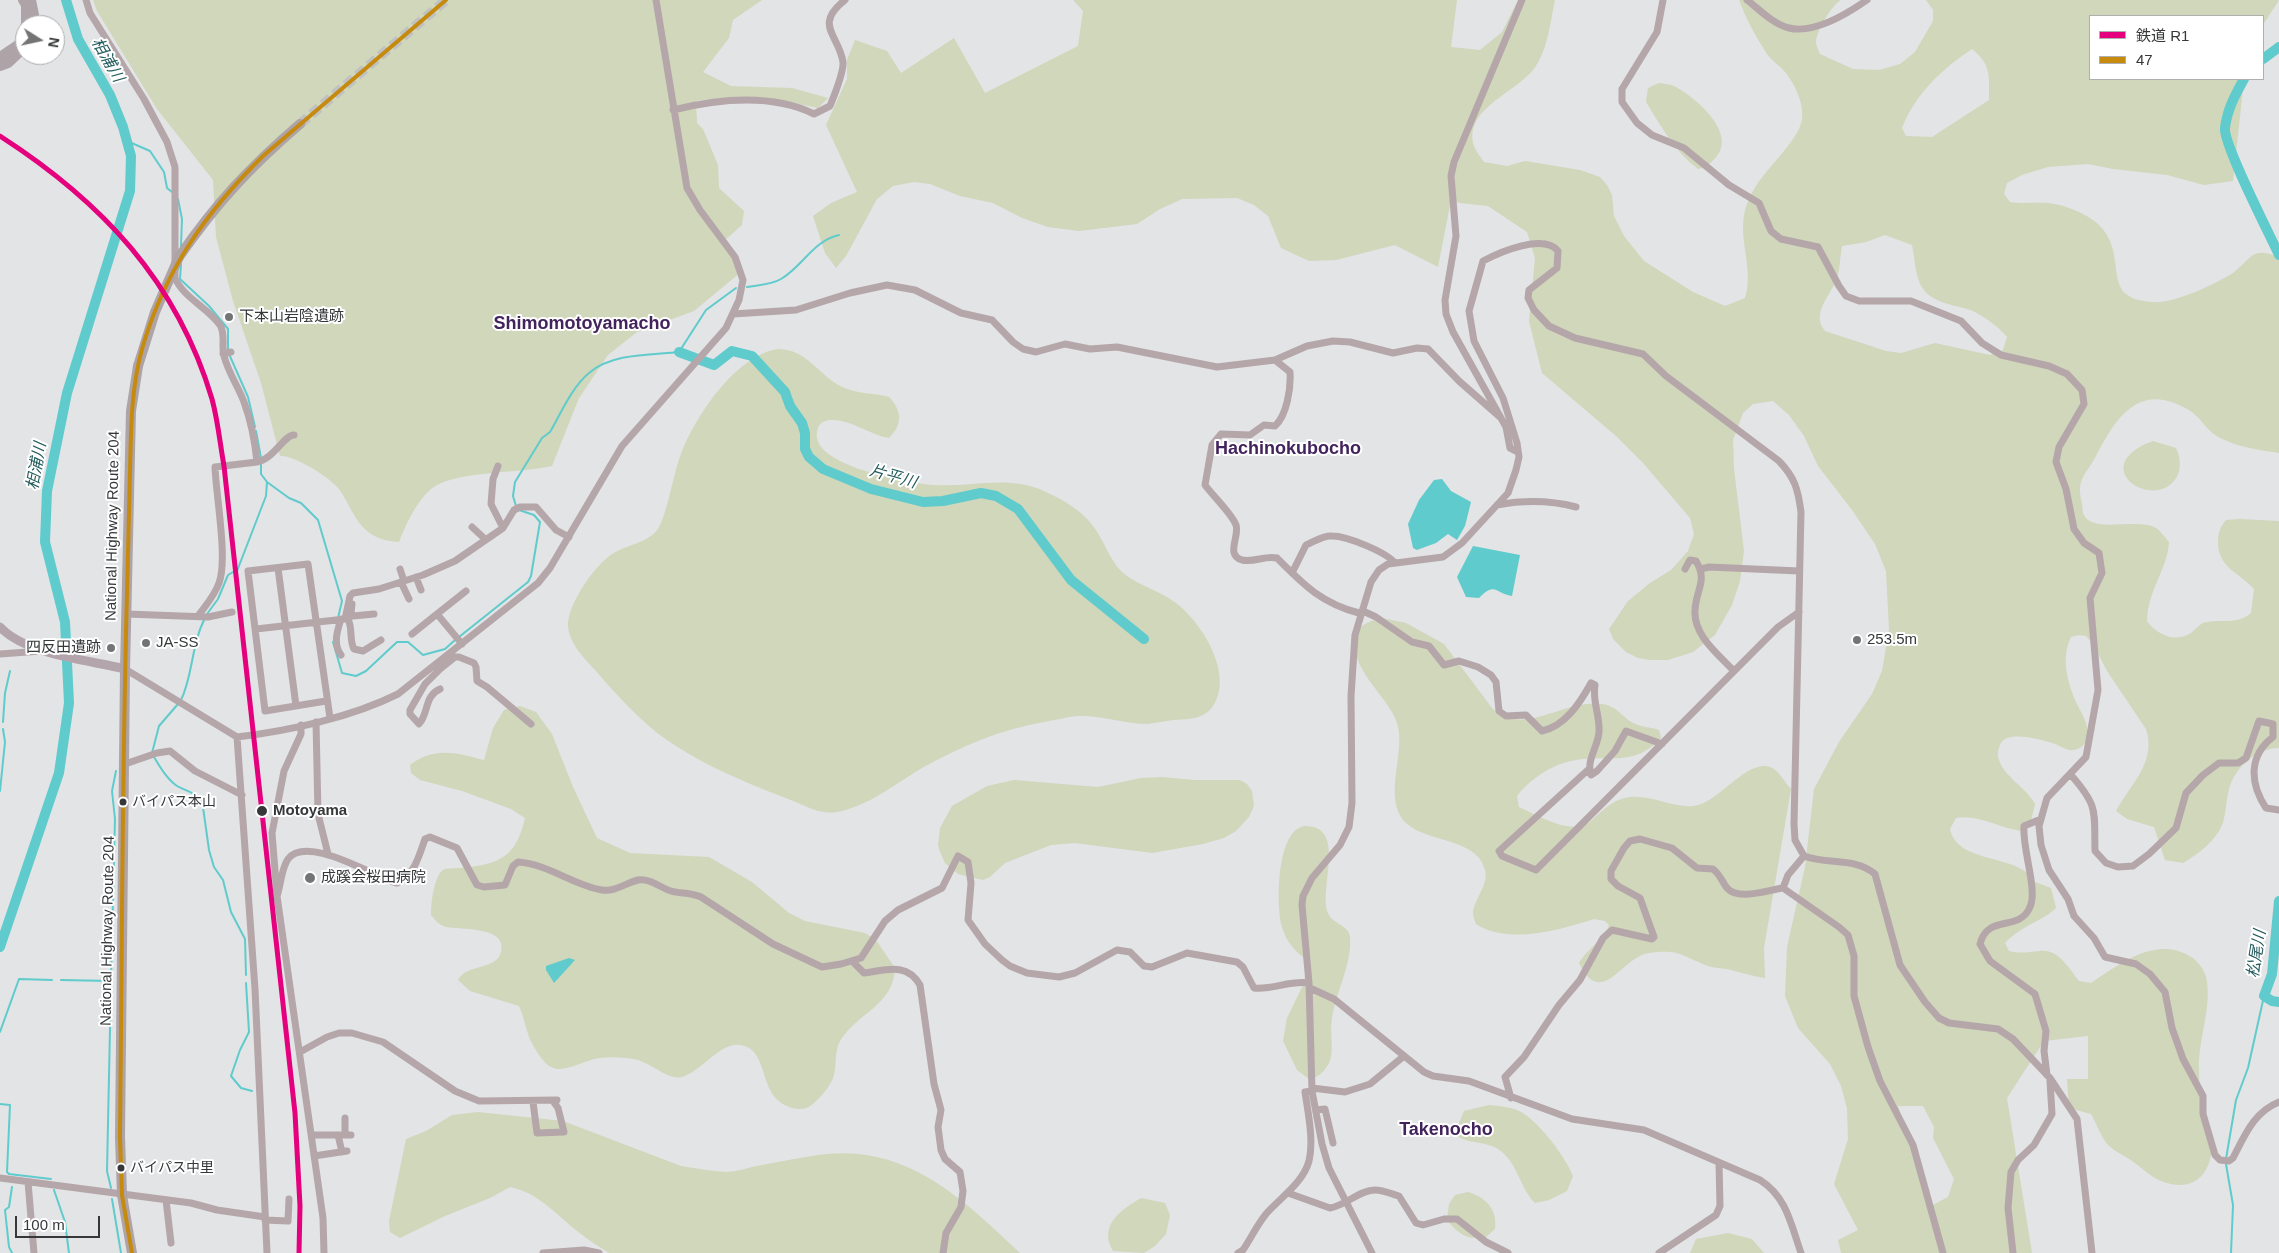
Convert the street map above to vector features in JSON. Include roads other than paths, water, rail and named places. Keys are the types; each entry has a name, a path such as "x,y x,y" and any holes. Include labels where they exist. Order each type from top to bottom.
{"highway":[{"path":"24,0 26,15"},
{"path":"32,0 33,15"},
{"path":"0,57 15,47"},
{"path":"0,66 8,63 15,56"},
{"name":"National Highway Route 204","path":"132,1253 122,1195 120,1137 125,764 124,669 131,411 138,366 154,312 179,257 202,223 238,181 300,124"}],"main road":[{"path":"0,627 22,642 44,651 124,669"}],"street":[{"path":"86,0 90,13 144,99 167,142 175,167 175,278 178,284 203,306 221,327 227,353 255,440 259,462"},
{"path":"440,689 433,692 430,697 419,724 410,714 410,710 425,684 459,641 538,582 559,556 622,446 682,375 726,328 740,300 743,280 741,269 735,257 700,210 687,188 656,0"},
{"path":"674,110 727,100 750,100 791,105 814,114 830,106 836,91 843,62 830,32 830,18 836,7 845,0"},
{"path":"1518,452 1510,448 1506,427 1453,332 1446,314 1445,300 1456,236 1451,176 1457,154 1522,0"},
{"path":"1663,0 1657,32 1622,89 1622,102 1637,123 1652,135 1684,148 1729,185 1760,203 1771,231 1781,239 1818,247 1838,286 1846,296 1859,300 1911,301 1961,322 1982,343 2001,355 2049,366 2067,374 2082,390 2084,404 2059,448 2056,462 2066,489 2074,530 2084,543 2099,553 2102,573 2090,598 2098,690 2086,757 2071,775 2047,798 2039,826 2042,845 2050,870 2068,899 2074,916 2094,938 2105,957 2136,964 2150,974 2165,992 2172,1028 2183,1059 2202,1096 2203,1114 2215,1155 2220,1160 2229,1161 2233,1158 2254,1118 2279,1102"},
{"path":"1747,0 1770,19 1787,28 1797,29 1814,27 1867,0"},
{"path":"1372,1253 1329,1168 1312,1090 1309,985 1303,896 1312,878 1340,845 1349,827 1352,803 1351,696 1355,635 1371,582 1379,570 1388,564 1443,557 1462,543 1497,505 1511,486 1516,470 1518,452 1503,398 1474,340 1469,311 1483,261 1517,248 1542,242 1552,244 1558,251 1557,268 1529,290 1528,298 1534,310 1549,326 1575,338 1643,354 1666,376 1779,461 1798,488 1801,512 1795,840 1804,856 1829,862 1860,864 1875,874 1900,965 1925,1002 1939,1018 1949,1023 2001,1031 2013,1040 2049,1077 2080,1126 2092,1253"},
{"path":"734,314 796,310 850,293 888,285 915,290 961,313 992,320 1023,349 1036,352 1065,344 1090,349 1117,347 1217,367 1275,360 1307,346 1333,341 1350,342 1393,353 1417,348 1428,348 1459,381 1500,417"},
{"path":"1275,360 1290,372 1291,382 1281,420 1275,426 1260,427 1250,435 1221,434 1216,437 1212,445 1205,486 1236,524 1237,535 1233,551 1235,555 1242,560 1270,556 1277,558 1330,604 1359,613 1363,611 1376,617 1412,642 1429,646 1444,665 1459,661 1478,667 1491,675 1496,682 1499,712 1506,716 1526,714 1531,718 1536,728 1542,731 1550,730 1574,711 1591,683 1595,684 1593,697 1598,712 1599,734 1589,769 1499,851 1502,856 1536,870 1734,670 1778,627 1799,612"},
{"path":"198,616 213,596 220,581 223,565 215,467 259,462 279,448 288,436 294,435"},
{"path":"498,466 493,479 491,504 503,528"},
{"path":"1497,505 1527,501 1553,502 1576,507"},
{"path":"352,594 416,577 455,561 503,528 517,508 536,507 556,530 569,538"},
{"path":"472,527 486,539"},
{"path":"1292,573 1306,545 1332,536 1352,541 1389,557 1395,563"},
{"path":"1685,569 1692,560 1696,561 1701,569 1703,575 1695,609 1696,623 1709,646 1734,670"},
{"path":"326,702 265,711 248,572 308,564 326,702 330,718"},
{"path":"1701,569 1708,567 1800,571"},
{"path":"278,568 296,706"},
{"path":"400,569 409,599"},
{"path":"416,577 421,590"},
{"path":"412,634 466,591"},
{"path":"352,594 351,613 354,616 374,614"},
{"path":"341,655 336,642 340,619 352,594"},
{"path":"126,614 208,617 232,612"},
{"path":"437,614 459,641"},
{"path":"256,629 348,619 352,630 351,645 354,649 363,651 381,640"},
{"path":"0,654 44,651"},
{"path":"124,669 237,737 316,722 381,703 454,658 459,657 474,664 476,667 476,681 487,687 531,724"},
{"path":"2071,775 2088,794 2094,808 2095,851 2106,863 2118,867 2133,866 2176,828 2186,793 2203,775 2219,763 2238,763 2246,758 2259,721 2266,721 2273,724 2273,737 2261,747 2255,760 2254,789 2266,808 2279,810"},
{"path":"316,722 318,814 328,854"},
{"path":"301,725 301,734 284,770 272,833 277,896 312,1136 322,1218 324,1253"},
{"path":"1589,769 1591,775 1597,771 1615,751 1626,731 1662,744"},
{"path":"237,737 254,979 267,1253"},
{"path":"125,764 170,751 195,771 242,795"},
{"path":"2013,1253 2008,1196 2011,1172 2018,1160 2034,1145 2052,1114 2049,1077 2044,1051 2046,1031 2035,994 1990,961 1980,944 1982,935 1989,927 2012,922 2028,911 2031,906 2033,895 2023,841 2024,826 2041,819"},
{"path":"277,896 290,857 297,853 328,854 397,883 406,880 425,839 430,837 457,848 468,865 472,880 477,886 505,885 513,866 518,862 559,873 599,890 616,889 640,879 661,885 670,891 690,892 701,897 773,944 822,967 853,962 861,958 886,921 898,910 942,888 958,856 968,862 970,883 968,920 985,944 1010,966 1027,973 1059,977 1075,974 1117,950 1130,952 1144,966 1152,967 1187,953 1237,962 1243,967 1254,988 1265,989 1297,981 1309,985 1334,998 1424,1072 1433,1076 1469,1081 1572,1118 1644,1130 1760,1180 1772,1187 1782,1200 1801,1253"},
{"path":"1512,1098 1505,1077 1524,1057 1559,1005 1580,980 1603,938 1612,930 1652,939 1654,937 1640,898 1618,886 1611,879 1611,871 1624,848 1630,841 1640,839 1672,848 1697,868 1713,869 1728,889 1735,893 1744,894 1782,888 1848,935 1854,956 1854,996 1868,1047 1880,1081 1913,1145 1943,1253"},
{"path":"1782,888 1788,875 1804,856"},
{"path":"853,962 864,973 895,969 908,971 914,975 920,985 934,1084 941,1110 938,1128 941,1150 945,1159 960,1172 963,1190 961,1207 946,1232 942,1253"},
{"path":"300,1052 327,1037 339,1033 352,1033 383,1042 455,1091 479,1101 534,1102 555,1100 564,1132 537,1133 534,1102"},
{"path":"1238,1253 1243,1250 1265,1215 1288,1193 1305,1170 1309,1160 1310,1128 1305,1092 1312,1090 1345,1092 1370,1084 1383,1076 1395,1061 1404,1056"},
{"path":"1316,1110 1325,1109 1333,1143"},
{"path":"314,1156 344,1151 345,1118"},
{"path":"312,1136 345,1135"},
{"path":"1658,1253 1716,1216 1720,1206 1719,1163"},
{"path":"0,1178 166,1200 265,1219 288,1221 289,1199"},
{"path":"28,1182 34,1253"},
{"path":"1288,1193 1297,1194 1321,1206 1338,1207 1367,1192 1376,1190 1399,1196 1416,1222 1423,1225 1444,1219 1457,1219 1486,1242 1508,1253"},
{"path":"166,1200 171,1243"},
{"path":"546,1253 600,1253"}],"water":[{"path":"1442,479 1451,491 1471,502 1465,526 1457,540 1448,534 1436,543 1417,550 1413,548 1408,524 1419,500 1434,480"},
{"path":"1473,546 1520,555 1512,596 1492,589 1479,598 1466,597 1457,577"},
{"path":"569,958 575,960 554,983 546,970 546,966"}],"waterway":[{"name":"相浦川","path":"0,947 59,773 69,703 65,622 45,542 47,491 67,393 130,191 131,156 123,127 110,95 78,39 66,0"},
{"path":"2264,58 2279,47"},
{"path":"2244,80 2228,115 2225,128 2226,137 2239,170 2279,255"},
{"path":"127,141 150,151 164,172 167,188 172,192"},
{"path":"178,199 182,219 181,246"},
{"path":"747,287 769,284 781,279 789,274 815,248 830,238 839,235"},
{"path":"181,264 180,279 209,306 228,329 228,349"},
{"path":"516,506 513,496 515,482 542,438 550,432 577,385 589,373 598,366 620,358 679,352 706,310 736,288"},
{"name":"片平川","path":"679,352 714,365 732,351 752,356 785,392 790,406 802,423 805,433 805,449 809,457 823,469 871,489 923,502 943,501 981,493 996,496 1018,509 1071,580 1144,639"},
{"path":"229,354 248,397 255,427"},
{"path":"256,431 261,458"},
{"path":"261,463 261,474 267,482 289,498 301,503 318,520 342,601 338,618"},
{"path":"237,571 266,496 267,482"},
{"path":"459,637 528,582 531,576 540,522 534,515 519,510"},
{"path":"207,614 218,599 228,575 233,572"},
{"path":"181,700 188,681 200,628 205,618"},
{"path":"333,642 342,673 356,676 366,671 397,642 408,642 423,655 445,649 455,640"},
{"path":"3,722 5,693 10,671"},
{"path":"152,753 159,726 178,704"},
{"path":"0,791 5,742 3,729"},
{"path":"154,757 173,783 202,800 209,850 214,867 223,880 231,912 245,939 246,975"},
{"path":"111,981 115,819 112,791 116,771"},
{"name":"松尾川","path":"2279,901 2272,974 2264,996 2272,1001 2279,1002"},
{"path":"0,1032 19,979 52,980"},
{"path":"61,980 111,981 107,1171 111,1188"},
{"path":"246,983 249,1032 240,1050 231,1076 241,1088 252,1091"},
{"path":"2226,1159 2236,1100 2248,1068 2264,996"},
{"path":"0,1104 10,1105 7,1172 9,1174 51,1179"},
{"path":"2226,1164 2233,1205 2231,1253"},
{"path":"12,1187 9,1207 5,1210 9,1247 12,1253"},
{"path":"54,1190 65,1222 69,1253"},
{"path":"112,1199 121,1253"}],"tunnel":[{"path":"300,124 446,0"}],"rail line":[{"name":"R1","path":"0,136 37,161 71,188 131,248 156,281 178,317 197,356 212,399 224,466 295,1113 300,1206 299,1253"}],"place":[{"name":"下本山岩陰遺跡","path":"229,317"},
{"name":"253.5m","path":"1857,640"},
{"name":"JA-SS","path":"146,643"},
{"name":"四反田遺跡","path":"111,648"},
{"name":"バイパス本山","path":"123,802"},
{"name":"Motoyama","path":"262,811"},
{"name":"成蹊会桜田病院","path":"310,878"},
{"name":"バイパス中里","path":"121,1168"}],"district":[{"name":"Shimomotoyamacho","path":"582,324"},
{"name":"Hachinokubocho","path":"1288,449"},
{"name":"Takenocho","path":"1446,1130"}]}
